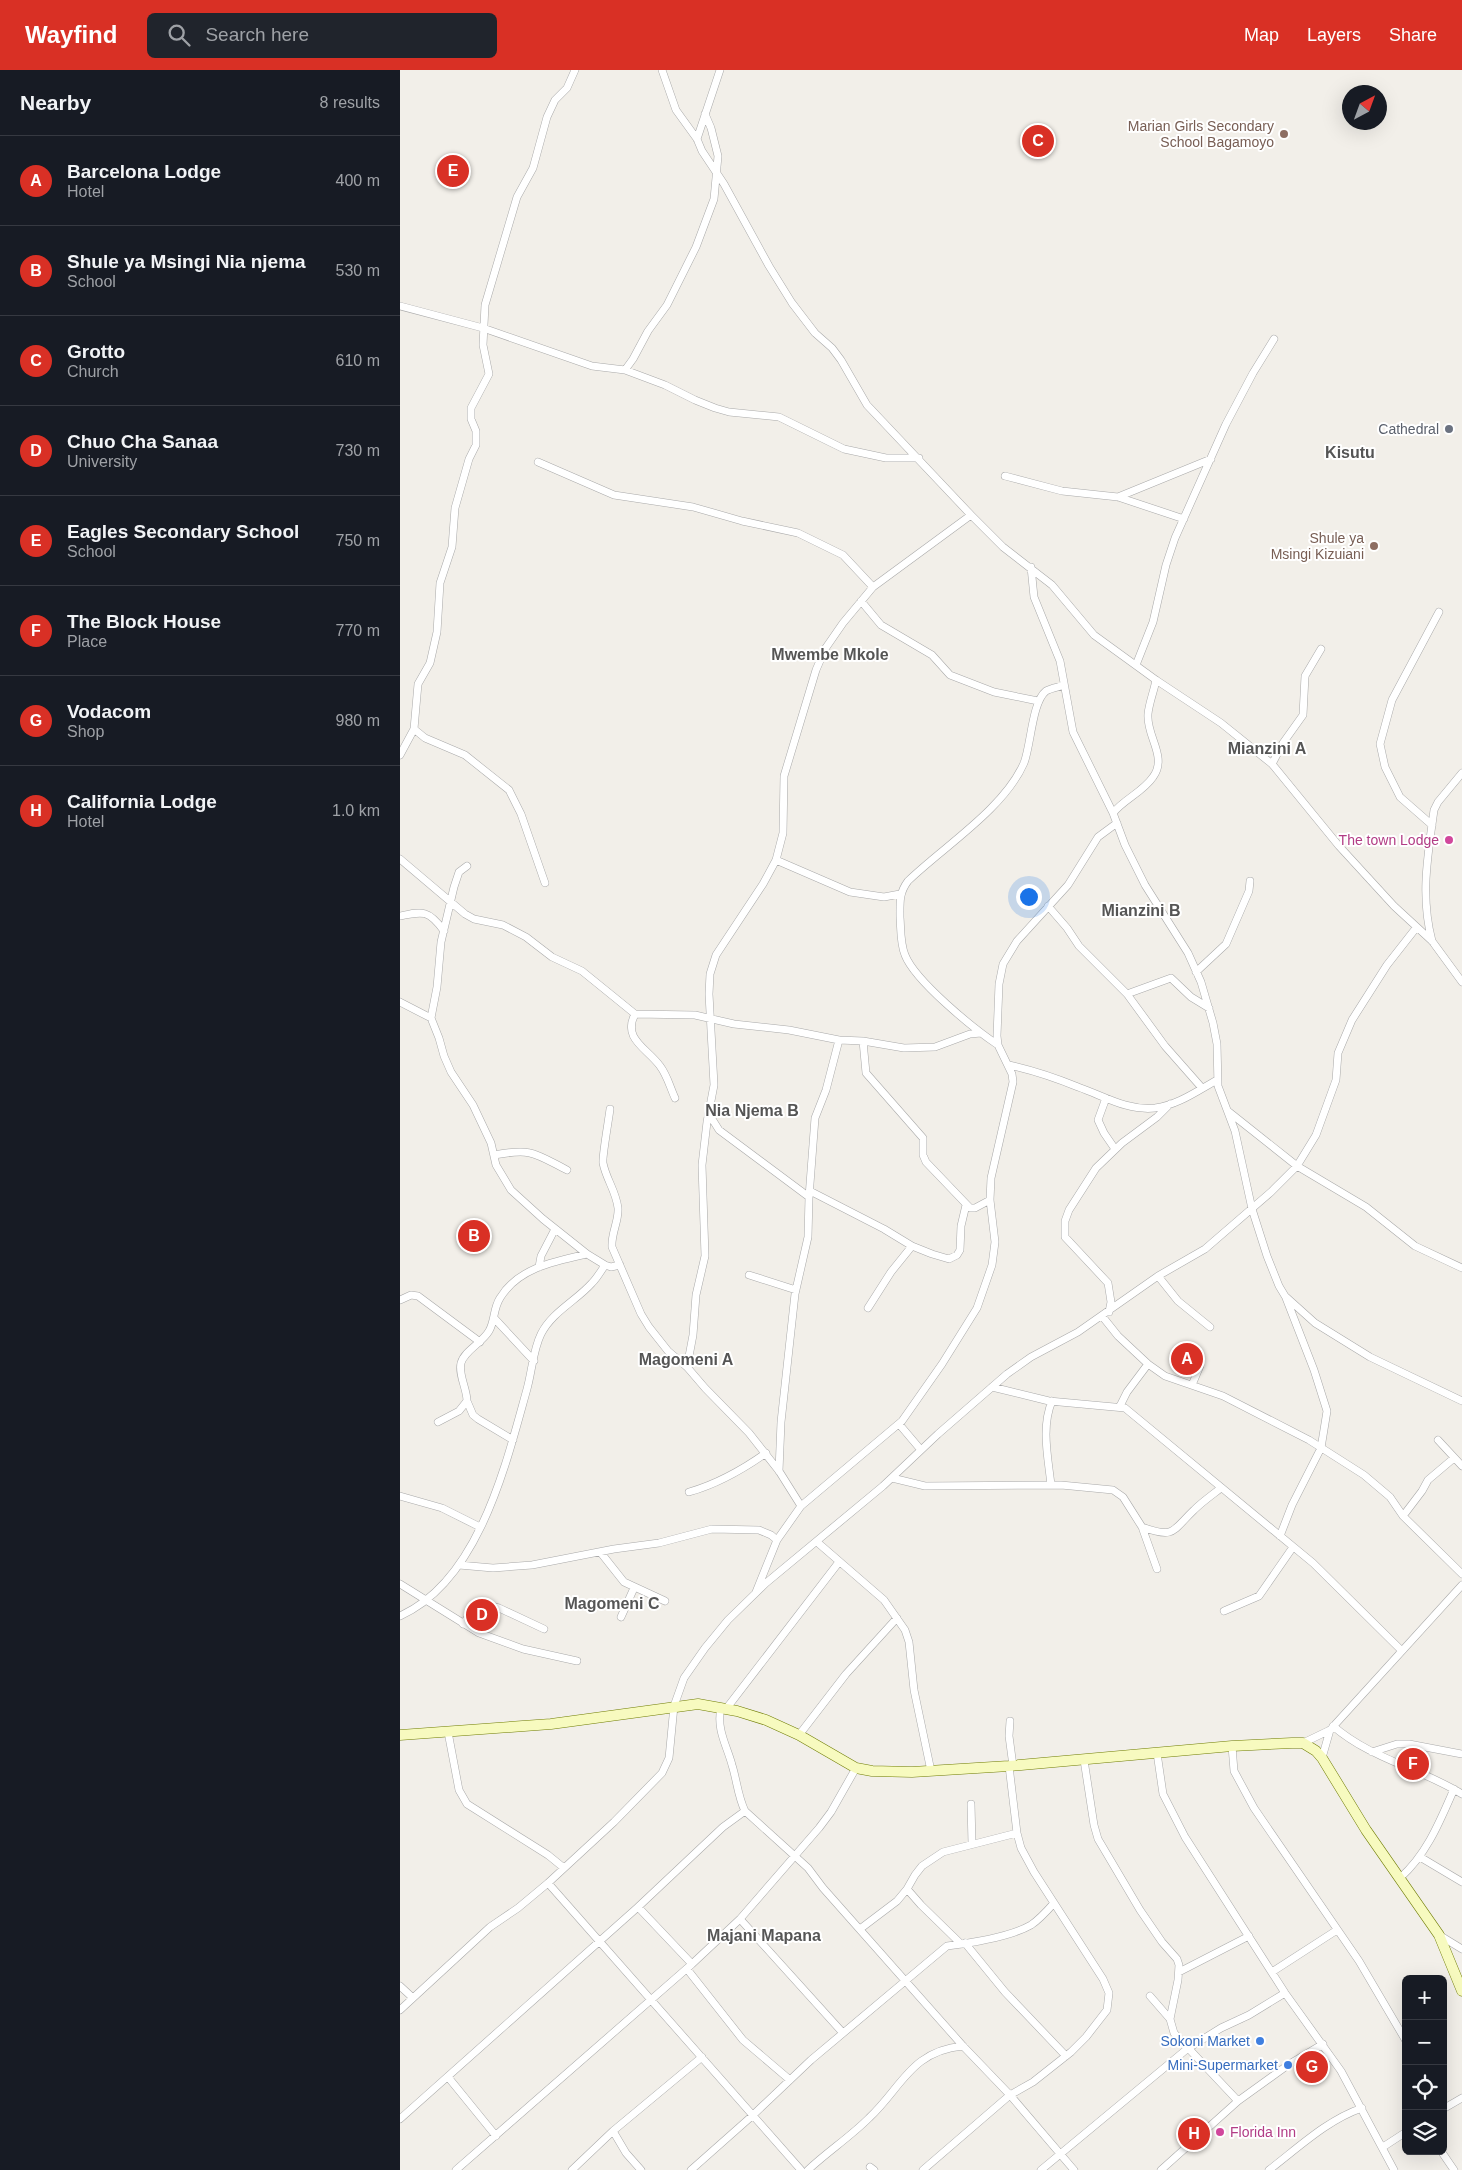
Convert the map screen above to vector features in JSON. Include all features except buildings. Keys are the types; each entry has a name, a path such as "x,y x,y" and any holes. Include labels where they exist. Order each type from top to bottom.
{"main road":[{"path":"400,1734 551,1724 698,1704 723,1708 766,1720 799,1735 856,1768 887,1772 1011,1766 1232,1746 1303,1744 1316,1751 1322,1758 1366,1830 1439,1935 1462,1991"}],"street":[{"path":"400,755 414,729 418,684 430,663 438,632 440,583 452,547 455,508 469,459 476,445 476,431 471,419 471,408 488,374 483,345 485,305 517,198 533,168 547,117 555,100 567,88 575,70"},
{"path":"697,138 720,70"},
{"path":"660,71 676,110 697,138 702,151 792,303 822,341 832,348 841,360 867,405 919,458 971,516 1003,546 1052,585 1094,635 1156,680 1221,723 1272,764 1334,840 1416,928 1432,941 1462,982"},
{"path":"625,370 667,305 709,216 714,199 718,156 716,144 705,114"},
{"path":"400,306 483,328 592,366 625,370 665,385 715,408 730,412 779,417 844,449 886,458 919,458"},
{"path":"1136,665 1153,622 1166,564 1184,519 1242,394 1274,339"},
{"path":"1118,496 1211,459"},
{"path":"538,462 614,495 693,507 742,521 798,532 843,555 873,587"},
{"path":"1005,476 1062,492 1118,496 1184,519"},
{"path":"687,1367 693,1335 696,1295 706,1240 702,1205 702,1165 708,1114 714,1085 710,1018 710,974 716,955 763,884 776,860 783,833 784,776 816,670 824,650 873,587 971,516"},
{"path":"1031,567 1034,597 1060,661 1073,732 1113,813 1145,885 1177,935 1196,972 1209,1008 1217,1044 1217,1080 1220,1094 1235,1131 1252,1209 1267,1256 1314,1370 1327,1411 1321,1448 1292,1505 1280,1536"},
{"path":"861,601 881,625 932,655 950,675 994,692 1038,701"},
{"path":"1432,825 1400,797 1385,768 1380,744 1392,700 1439,612"},
{"path":"1272,764 1283,743 1303,715 1305,676 1321,649"},
{"path":"1113,813 1119,806 1149,783 1159,768 1159,759 1151,737 1148,714 1156,680"},
{"path":"755,1594 777,1540 801,1506 899,1424 934,1376 977,1308 992,1265 994,1236 990,1200 991,1178 1013,1082 1009,1065 998,1045 981,1034 941,998 906,957 901,930 900,894 908,881 988,811 1008,788 1023,765 1038,701 1047,690 1064,685"},
{"path":"414,729 425,738 465,755 509,790 521,814 545,883"},
{"path":"1432,941 1426,907 1426,870 1432,825 1438,802 1462,773"},
{"path":"998,1045 998,993 1003,964 1010,950 1068,886 1098,837 1117,823"},
{"path":"400,859 474,919 503,925 526,938 557,960 578,968 635,1014 684,1014 838,1040 863,1041 918,1049 935,1047 970,1034 981,1034"},
{"path":"776,860 850,892 884,897 900,894"},
{"path":"467,866 459,872 444,930 437,986 430,1018 451,1072 473,1105 491,1143 496,1166 511,1190 587,1254 611,1267 620,1265"},
{"path":"1196,972 1226,944 1249,891 1250,881"},
{"path":"1048,906 1067,928 1079,946 1127,994 1165,1046 1202,1088"},
{"path":"400,916 418,912 424,913 431,916 444,930"},
{"path":"400,2010 490,1927 518,1908 548,1883 614,1822 662,1773 669,1758 674,1706 678,1692 692,1665 728,1620 755,1594 786,1565 818,1542 892,1478 1018,1365 1105,1314 1158,1276 1205,1249 1252,1209 1297,1166 1316,1135 1336,1080 1338,1053 1352,1020 1387,964 1416,928"},
{"path":"1127,994 1171,978 1192,997 1209,1008"},
{"path":"400,1002 430,1018"},
{"path":"635,1014 630,1025 633,1036 666,1074 675,1098"},
{"path":"779,1471 781,1422 796,1290 808,1237 809,1194 816,1118 826,1090 838,1040"},
{"path":"863,1041 866,1073 924,1138 923,1155 926,1162 966,1205 975,1208 990,1200"},
{"path":"1009,1065 1078,1087 1133,1108 1154,1108 1170,1104 1217,1080"},
{"path":"1106,1098 1098,1114 1098,1120 1115,1149"},
{"path":"1105,1314 1112,1302 1108,1283 1065,1237 1064,1229 1069,1210 1096,1168 1115,1149 1170,1104"},
{"path":"610,1109 603,1162 616,1197 618,1211 612,1246 641,1314 668,1351 687,1367 750,1433 779,1471 801,1506"},
{"path":"1228,1110 1297,1166 1366,1207 1415,1246 1462,1268"},
{"path":"708,1114 719,1130 809,1194 878,1225 912,1246 945,1258 957,1255 961,1245 961,1226 966,1205"},
{"path":"494,1155 517,1151 530,1152 567,1170"},
{"path":"539,1266 541,1256 555,1229"},
{"path":"868,1308 891,1272 912,1246"},
{"path":"513,1440 473,1415 467,1401 461,1369 462,1361 490,1331 499,1299 516,1280 539,1266 587,1254"},
{"path":"400,1616 426,1600 459,1565 480,1527 496,1491 513,1440 537,1344 548,1324 592,1284 605,1264"},
{"path":"749,1275 796,1290"},
{"path":"1158,1276 1178,1301 1210,1327"},
{"path":"400,1300 412,1294 418,1296 480,1342"},
{"path":"1285,1296 1315,1323 1370,1357 1462,1401"},
{"path":"1105,1314 1118,1336 1148,1364 1165,1376 1223,1396 1321,1448 1364,1475 1388,1495 1403,1516 1462,1574"},
{"path":"494,1318 534,1361"},
{"path":"1120,1406 1124,1397 1148,1364"},
{"path":"1192,1385 1200,1366"},
{"path":"992,1387 1052,1401 1120,1406 1125,1408 1328,1577 1401,1650"},
{"path":"438,1422 459,1411 467,1401"},
{"path":"1051,1485 1046,1417 1052,1401"},
{"path":"899,1424 921,1450"},
{"path":"1438,1440 1462,1466"},
{"path":"689,1492 711,1485 737,1472 766,1453"},
{"path":"1403,1516 1428,1480 1454,1458"},
{"path":"892,1478 925,1486 1051,1485 1113,1490 1123,1497 1142,1527 1157,1569"},
{"path":"1142,1527 1165,1534 1176,1529 1193,1510 1221,1488"},
{"path":"400,1496 442,1508 480,1527"},
{"path":"459,1565 493,1568 532,1565 659,1543 712,1529 760,1530 777,1540"},
{"path":"818,1542 884,1600 905,1630 909,1642 914,1690 931,1770"},
{"path":"1224,1612 1259,1596 1293,1547"},
{"path":"601,1553 619,1578 634,1588 665,1601"},
{"path":"839,1562 723,1708 718,1718 722,1738 733,1767 741,1803 745,1811 808,1868 823,1888 963,2046 1010,2095 1074,2170"},
{"path":"400,1584 462,1624 506,1644 577,1661"},
{"path":"1303,1744 1332,1728 1462,1585"},
{"path":"621,1617 634,1588"},
{"path":"462,1624 474,1609 482,1604 499,1608 544,1629"},
{"path":"799,1735 846,1674 897,1618"},
{"path":"923,2170 1010,2095 1033,2082 1066,2056 1102,2019 1107,2010 1108,1993 1103,1979 1028,1863 1017,1833 1009,1736 1010,1721"},
{"path":"1332,1728 1372,1752 1462,1794"},
{"path":"1322,1758 1332,1728"},
{"path":"448,1732 459,1790 467,1804 543,1852 564,1868"},
{"path":"1372,1752 1397,1744 1409,1744 1462,1754"},
{"path":"1232,1746 1234,1771 1244,1790 1359,1961 1402,2034"},
{"path":"1157,1753 1161,1785 1168,1804 1185,1836 1285,1993 1341,2071 1383,2147 1392,2169"},
{"path":"1084,1760 1094,1825 1098,1838 1140,1910 1176,1959 1179,1972 1170,2019"},
{"path":"456,2170 689,1967 740,1919 831,1812 856,1768"},
{"path":"1400,1878 1420,1857 1443,1816 1454,1789"},
{"path":"971,1804 972,1844"},
{"path":"400,2119 638,1907 723,1827 745,1811"},
{"path":"860,1928 897,1900 907,1889 915,1875 928,1862 943,1852 1017,1833"},
{"path":"1420,1857 1462,1882"},
{"path":"548,1883 801,2170"},
{"path":"907,1889 921,1905 963,1944 1005,1992 1066,2056"},
{"path":"691,2170 843,2032 947,1946 963,1944 1026,1928 1042,1916 1054,1903"},
{"path":"638,1907 689,1967 743,2040 790,2080"},
{"path":"740,1919 843,2032"},
{"path":"1272,1972 1337,1930"},
{"path":"1439,1935 1462,1948"},
{"path":"1179,1972 1249,1936"},
{"path":"400,1986 413,1998"},
{"path":"1041,2170 1187,2049 1285,1993"},
{"path":"1150,1996 1170,2019 1174,2033 1187,2049 1238,2101"},
{"path":"1161,2170 1238,2101 1288,2065 1323,2044"},
{"path":"808,2170 870,2118 920,2062 941,2049 963,2046"},
{"path":"572,2170 613,2131 702,2057"},
{"path":"448,2077 496,2136"},
{"path":"1447,2107 1462,2098"},
{"path":"1269,2170 1329,2125 1362,2108"},
{"path":"613,2131 626,2153 641,2170"},
{"path":"1383,2147 1402,2135"},
{"path":"1444,2155 1454,2170"}],"place":[{"name":"Marian Girls Secondary School Bagamoyo","path":"1284,134"},
{"name":"Grotto","path":"1038,141"},
{"name":"Eagles Secondary School","path":"453,171"},
{"name":"Cathedral","path":"1449,429"},
{"name":"Shule ya Msingi Kizuiani","path":"1374,546"},
{"name":"The town Lodge","path":"1449,840"},
{"name":"Shule ya Msingi Nia njema","path":"474,1236"},
{"name":"Barcelona Lodge","path":"1187,1359"},
{"name":"Chuo Cha Sanaa","path":"482,1615"},
{"name":"The Block House","path":"1413,1764"},
{"name":"Sokoni Market","path":"1260,2041"},
{"name":"Mini-Supermarket","path":"1288,2065"},
{"name":"Vodacom","path":"1312,2067"},
{"name":"Florida Inn","path":"1220,2132"},
{"name":"California Lodge","path":"1194,2134"}],"district":[{"name":"Kisutu","path":"1350,452"},
{"name":"Mwembe Mkole","path":"830,654"},
{"name":"Mianzini A","path":"1267,748"},
{"name":"Mianzini B","path":"1141,910"},
{"name":"Nia Njema B","path":"752,1110"},
{"name":"Magomeni A","path":"686,1359"},
{"name":"Magomeni C","path":"612,1603"},
{"name":"Majani Mapana","path":"764,1935"}]}
